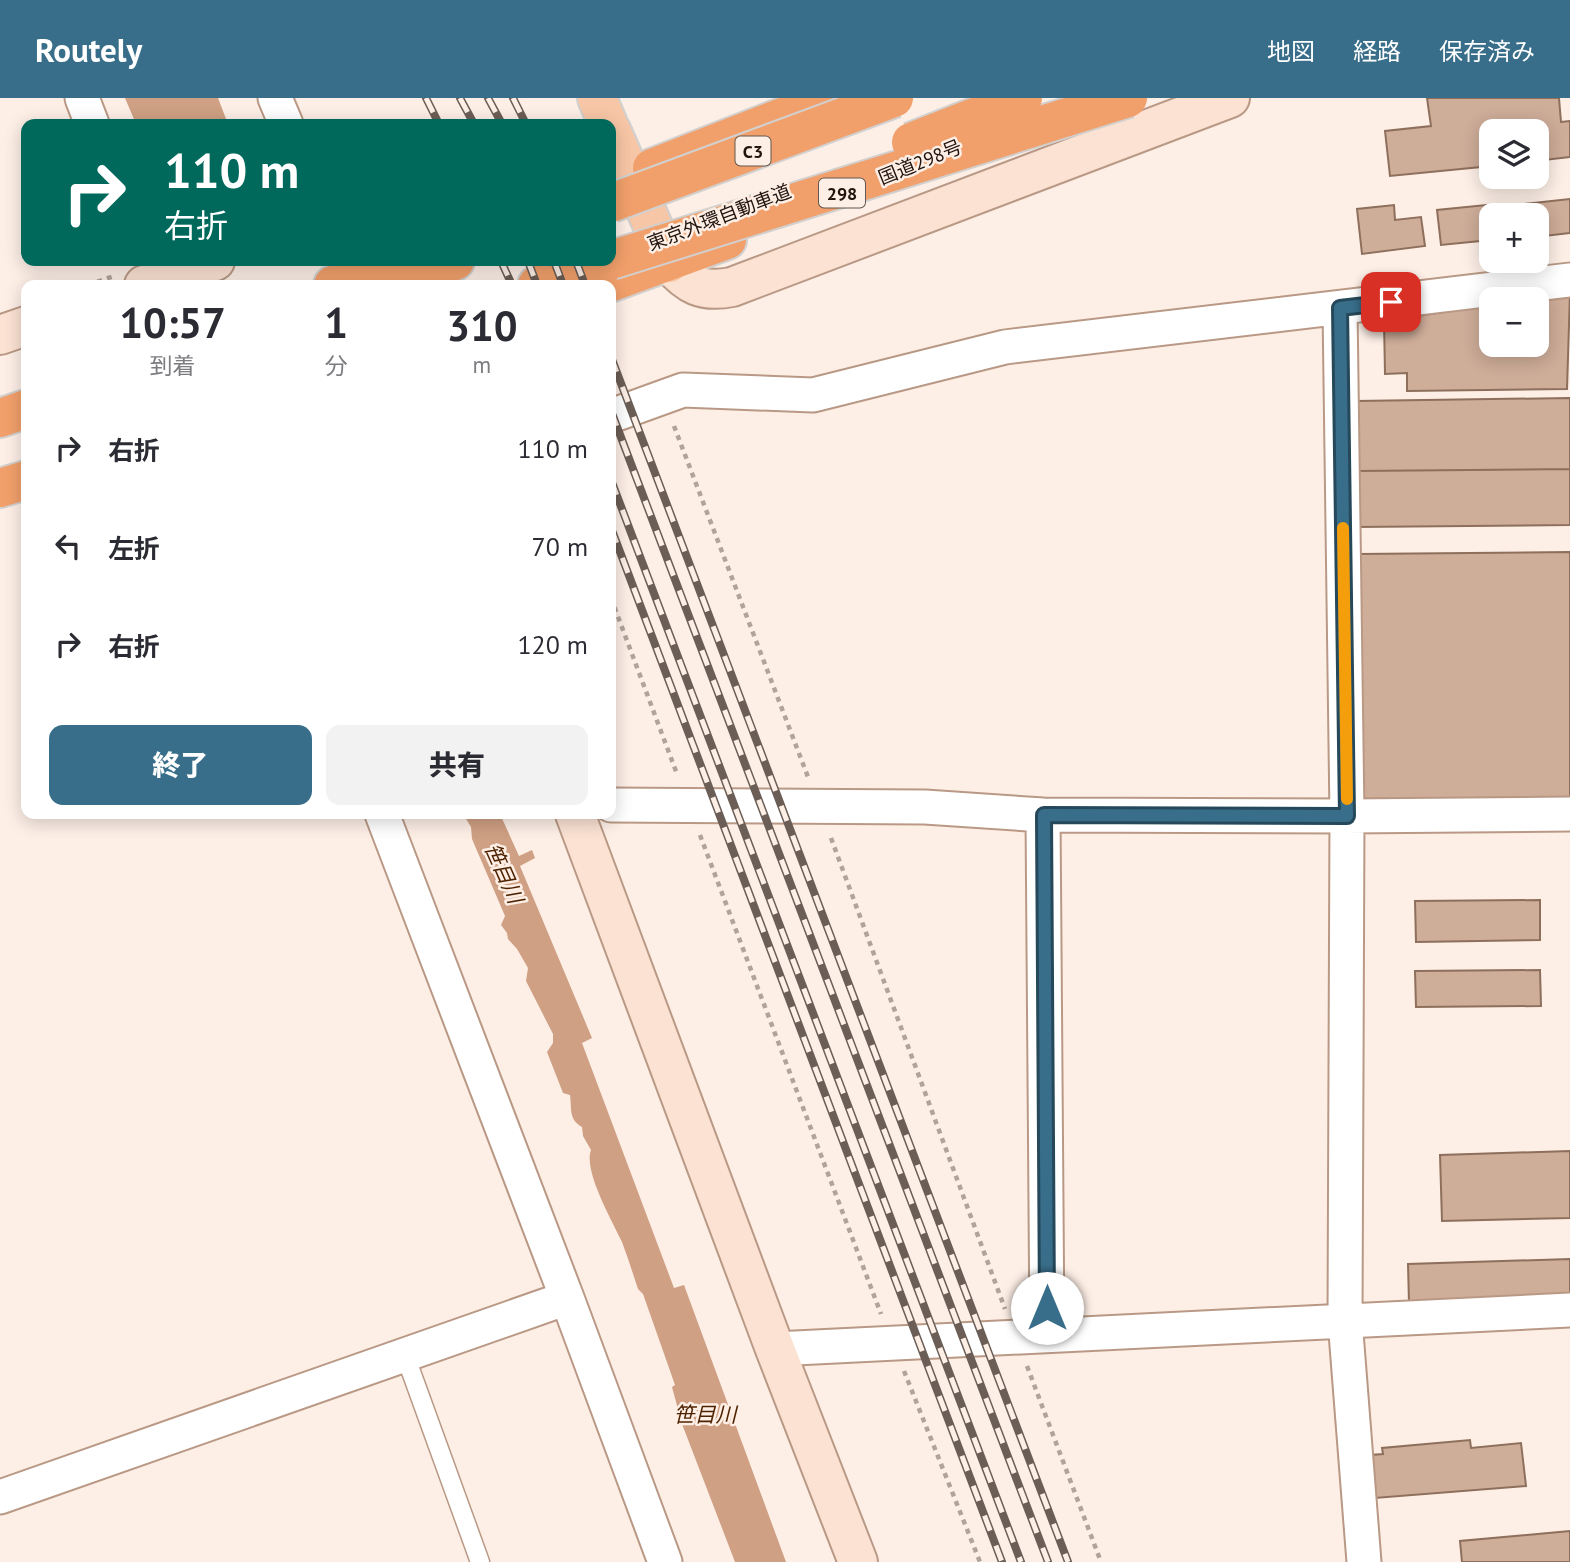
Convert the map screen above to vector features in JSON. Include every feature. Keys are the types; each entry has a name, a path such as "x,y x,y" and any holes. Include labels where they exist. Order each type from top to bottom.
{"highway":[{"path":"617,188 797,106 831,98"},
{"name":"東京外環自動車道","path":"616,258 1023,98"},
{"name":"国道298号","path":"616,281 669,263 1080,98"},
{"path":"616,258 1128,98"},
{"name":"C3","path":"617,188 884,102"},
{"path":"347,280 386,266"},
{"path":"399,280 440,266"},
{"name":"東京外環自動車道","path":"552,280 592,266"},
{"path":"0,404 21,397"},
{"path":"0,418 21,411"},
{"path":"0,467 21,460"},
{"path":"0,488 21,482"}],"main road":[{"path":"597,98 606,119"},
{"path":"617,188 669,263"}],"street":[{"path":"82,98 90,119"},
{"path":"275,98 283,119"},
{"path":"669,263 682,278 695,286 715,291 732,287 1230,98"},
{"path":"153,274 191,266"},
{"path":"616,414 683,390 813,395 1005,347 1570,280"},
{"path":"1340,308 1347,816 1345,1320 1364,1562"},
{"path":"0,335 21,328"},
{"path":"616,806 925,807 1044,815 1570,814"},
{"path":"1031,1336 1044,815"},
{"path":"384,819 666,1562"},
{"path":"577,819 775,1349 858,1562"},
{"path":"0,1497 567,1298"},
{"path":"775,1349 1570,1310"}],"lane":[{"path":"405,1354 480,1562"}],"path":[{"path":"118,280 153,274"},
{"path":"663,397 820,807 1031,1336 1101,1562"},
{"path":"616,611 891,1342 980,1562"}],"water":[{"path":"125,98 218,98 226,119 134,119"},
{"name":"笹目川","path":"466,819 502,819 519,856 532,850 535,858 520,866 592,1038 582,1043 674,1288 684,1285 786,1562 735,1562 682,1424 672,1387 675,1385 643,1294 638,1289 622,1242 595,1183 591,1170 591,1150 583,1136 582,1127 574,1120 570,1095 563,1093 547,1052 553,1043 553,1034 526,981 528,968 501,925 505,916 472,839 471,827"}],"pier":[{"path":"182,266 295,266 301,280 187,280"}],"building":[{"path":"1427,98 1559,98 1561,122 1570,121 1570,157 1549,159 1549,119 1479,119 1479,167 1390,176 1385,131 1431,126"},
{"path":"1570,199 1570,233 1549,235 1549,203 1533,203"},
{"path":"1394,205 1395,220 1421,217 1425,246 1362,254 1357,209"},
{"path":"1479,206 1479,241 1441,245 1437,210"},
{"path":"1570,293 1567,389 1407,391 1407,373 1385,374 1384,321 1479,307 1479,357 1549,357 1549,297"},
{"path":"1570,398 1570,469 1356,471 1356,401"},
{"path":"1570,469 1570,525 1357,527 1356,471"},
{"path":"1570,552 1570,797 1360,799 1357,554"},
{"path":"1540,900 1540,940 1416,942 1415,901"},
{"path":"1540,970 1541,1006 1416,1007 1415,971"},
{"path":"1570,1151 1570,1218 1442,1221 1440,1155"},
{"path":"1570,1259 1570,1299 1409,1303 1408,1264"},
{"path":"1470,1440 1471,1448 1521,1443 1526,1486 1375,1498 1370,1455 1383,1454 1382,1448"},
{"path":"1570,1531 1570,1562 1462,1562 1460,1541"}],"railway":[{"path":"426,98 436,119"},
{"path":"460,98 471,119"},
{"path":"488,98 499,119"},
{"path":"513,98 524,119"},
{"path":"503,266 510,280"},
{"path":"530,266 535,280"},
{"path":"556,266 561,280"},
{"path":"578,266 583,280"},
{"path":"616,370 1068,1562"},
{"path":"616,424 1048,1562"},
{"path":"616,493 1021,1562"},
{"path":"616,541 1002,1562"}],"slow traffic":[{"path":"1343,528 1347,799"}],"route":[{"path":"1047,1308 1044,815 1347,816 1340,308 1391,302"}]}
